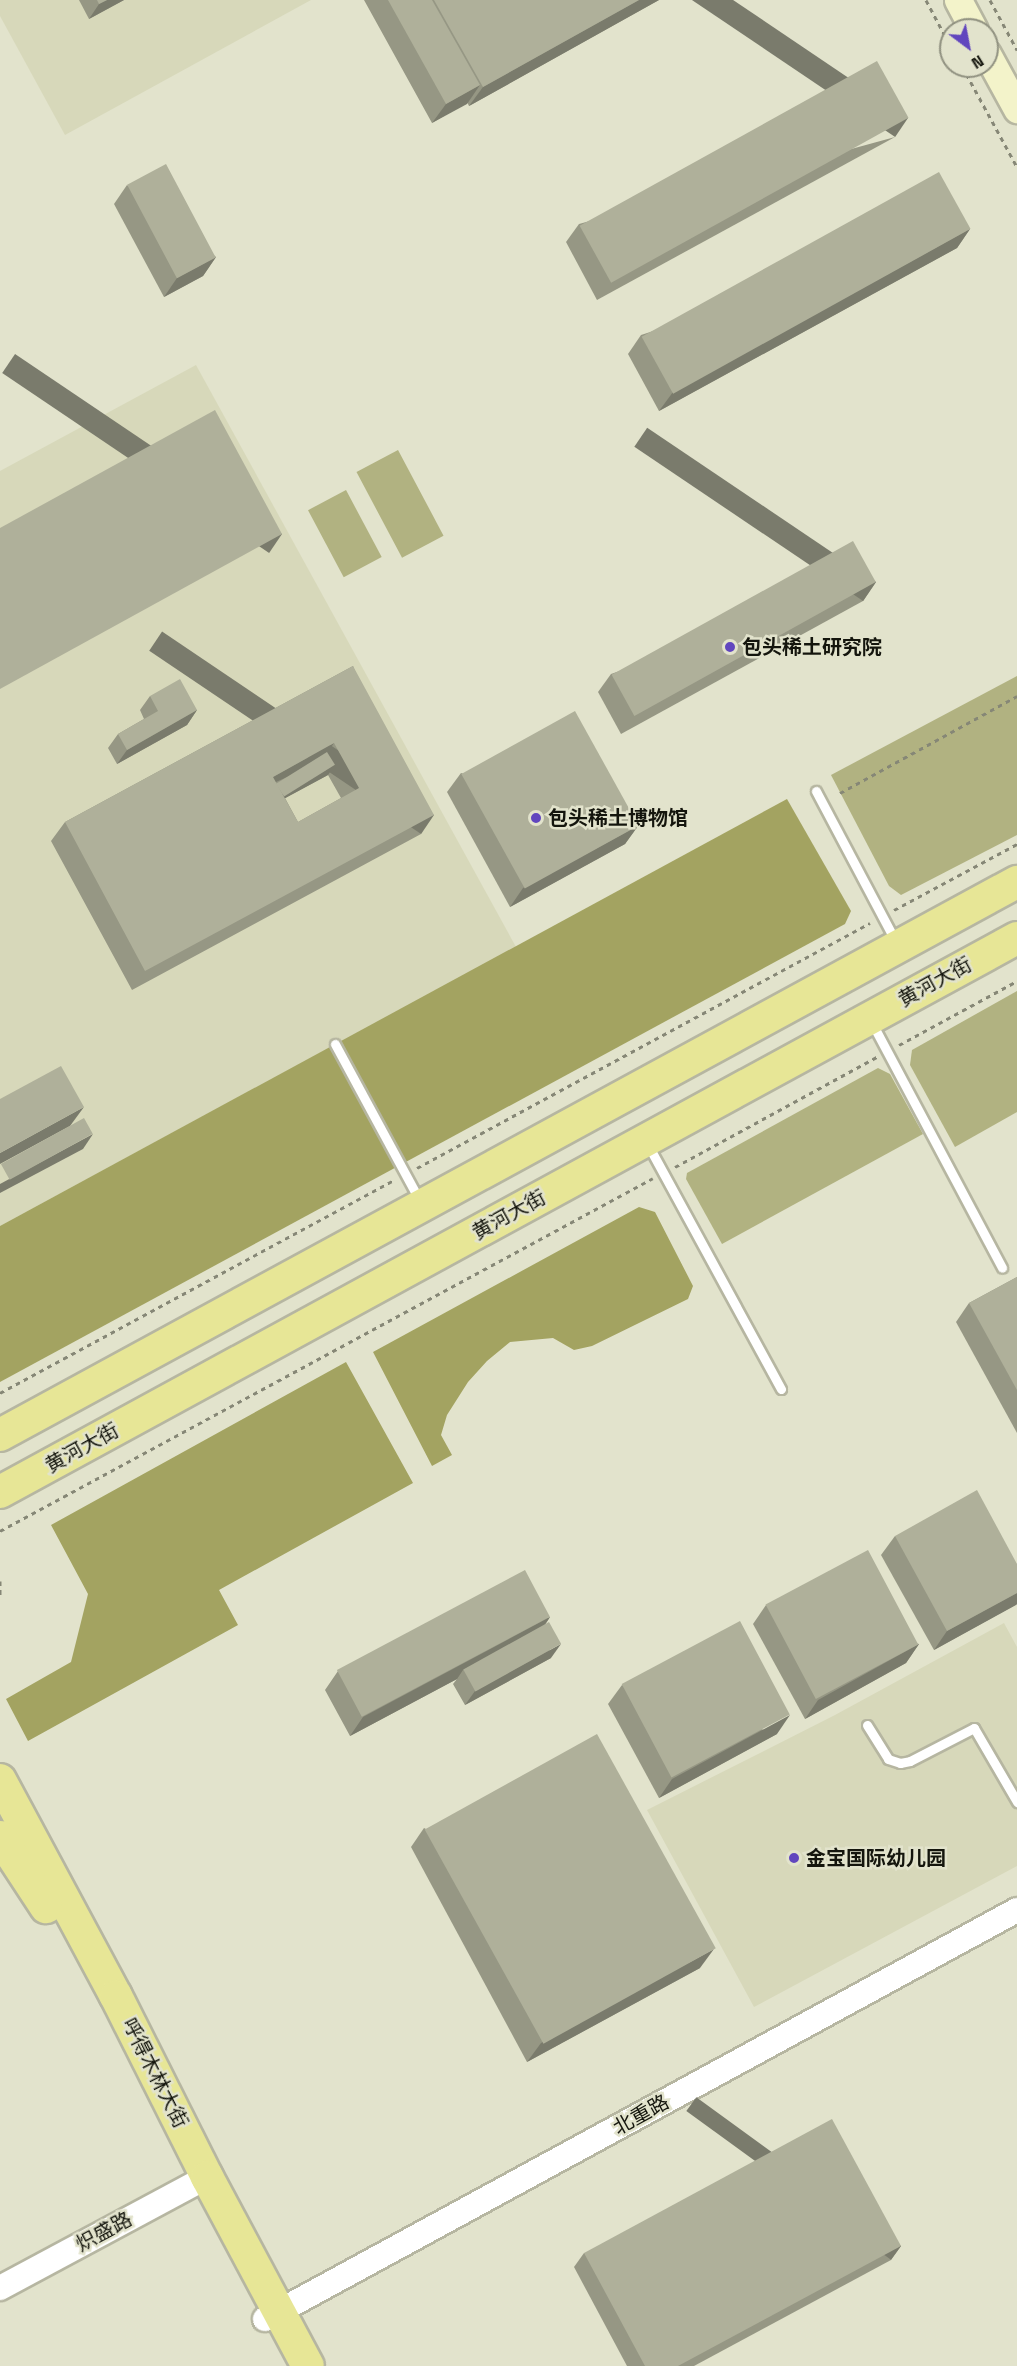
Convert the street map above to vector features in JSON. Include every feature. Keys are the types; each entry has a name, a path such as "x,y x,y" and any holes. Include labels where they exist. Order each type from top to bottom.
{"main road":[{"path":"958,0 968,18"},
{"path":"999,76 1017,109"},
{"path":"0,1435 1017,882"},
{"name":"黄河大街","path":"0,1492 1017,938"},
{"name":"呼得木林大街","path":"0,1780 116,1996 200,2180"},
{"name":"呼得木林大街","path":"0,1838 38,1891 200,2180 272,2315 308,2366"},
{"name":"呼得木林大街","path":"272,2315 289,2366"}],"street":[{"name":"北重路","path":"272,2315 1017,1910"},
{"name":"炽盛路","path":"0,2288 200,2180"}],"lane":[{"path":"816,791 898,946"},
{"path":"869,1018 1002,1268"},
{"path":"335,1044 422,1205"},
{"path":"646,1140 781,1389"},
{"path":"867,1725 888,1759 900,1763 910,1761 974,1728 1017,1802"}],"path":[{"path":"926,0 939,24"},
{"path":"990,0 1017,50"},
{"path":"969,78 1017,167"},
{"path":"840,793 1017,696"},
{"path":"0,1393 1017,844"},
{"path":"0,1531 1017,981"},
{"path":"0,1581 0,1596"}],"shaded area":[{"path":"0,0 311,0 65,135 0,16"},
{"path":"196,365 516,947 0,1226 0,471"},
{"path":"787,799 851,911 845,924 0,1382 0,1226"},
{"path":"639,1207 655,1212 693,1286 688,1299 592,1346 574,1350 553,1338 510,1342 487,1361 468,1382 447,1415 441,1435 452,1455 432,1466 373,1352"},
{"path":"346,1362 413,1483 219,1590 238,1625 28,1741 6,1699 71,1662 88,1594 51,1525"},
{"path":"1004,1623 1017,1647 1017,1866 754,2007 647,1810 835,1715"}],"green space":[{"path":"398,450 444,536 402,558 357,472"},
{"path":"346,490 382,557 344,577 308,510"},
{"path":"1017,676 1017,835 901,895 889,886 831,775"},
{"path":"1017,991 1017,1112 955,1147 910,1065 912,1050"},
{"path":"878,1068 890,1074 923,1134 722,1244 686,1179 687,1173"}],"building":[{"path":"388,0 432,0 480,85 446,104"},
{"path":"434,0 639,0 483,87"},
{"path":"877,61 909,118 611,283 580,226"},
{"path":"166,164 216,258 177,278 127,185"},
{"path":"939,172 971,229 673,394 642,337"},
{"path":"215,410 282,534 0,689 0,528"},
{"name":"包头稀土研究院","path":"853,541 876,582 634,716 612,675"},
{"path":"353,666 434,815 145,971 65,822","holes":["334,743 359,788 298,822 273,777"]},
{"path":"180,679 197,710 127,750 118,734 158,711 150,696"},
{"name":"包头稀土博物馆","path":"575,711 639,826 525,889 461,774"},
{"path":"327,752 335,765 284,797 276,784"},
{"path":"61,1066 84,1107 0,1153 0,1099"},
{"path":"84,1118 93,1134 10,1180 1,1164"},
{"path":"1017,1277 1017,1390 969,1303"},
{"path":"977,1490 1017,1564 1017,1593 947,1631 895,1536"},
{"path":"868,1550 918,1644 816,1699 766,1604"},
{"path":"525,1570 550,1617 362,1717 337,1670"},
{"path":"740,1621 790,1715 671,1778 622,1684"},
{"path":"549,1622 561,1644 475,1691 463,1670"},
{"path":"597,1734 716,1948 543,2044 425,1830"},
{"path":"832,2119 901,2246 678,2366 645,2366 584,2253"}],"place":[{"name":"包头稀土研究院","path":"730,647"},
{"name":"包头稀土博物馆","path":"536,818"},
{"name":"金宝国际幼儿园","path":"794,1858"}]}
